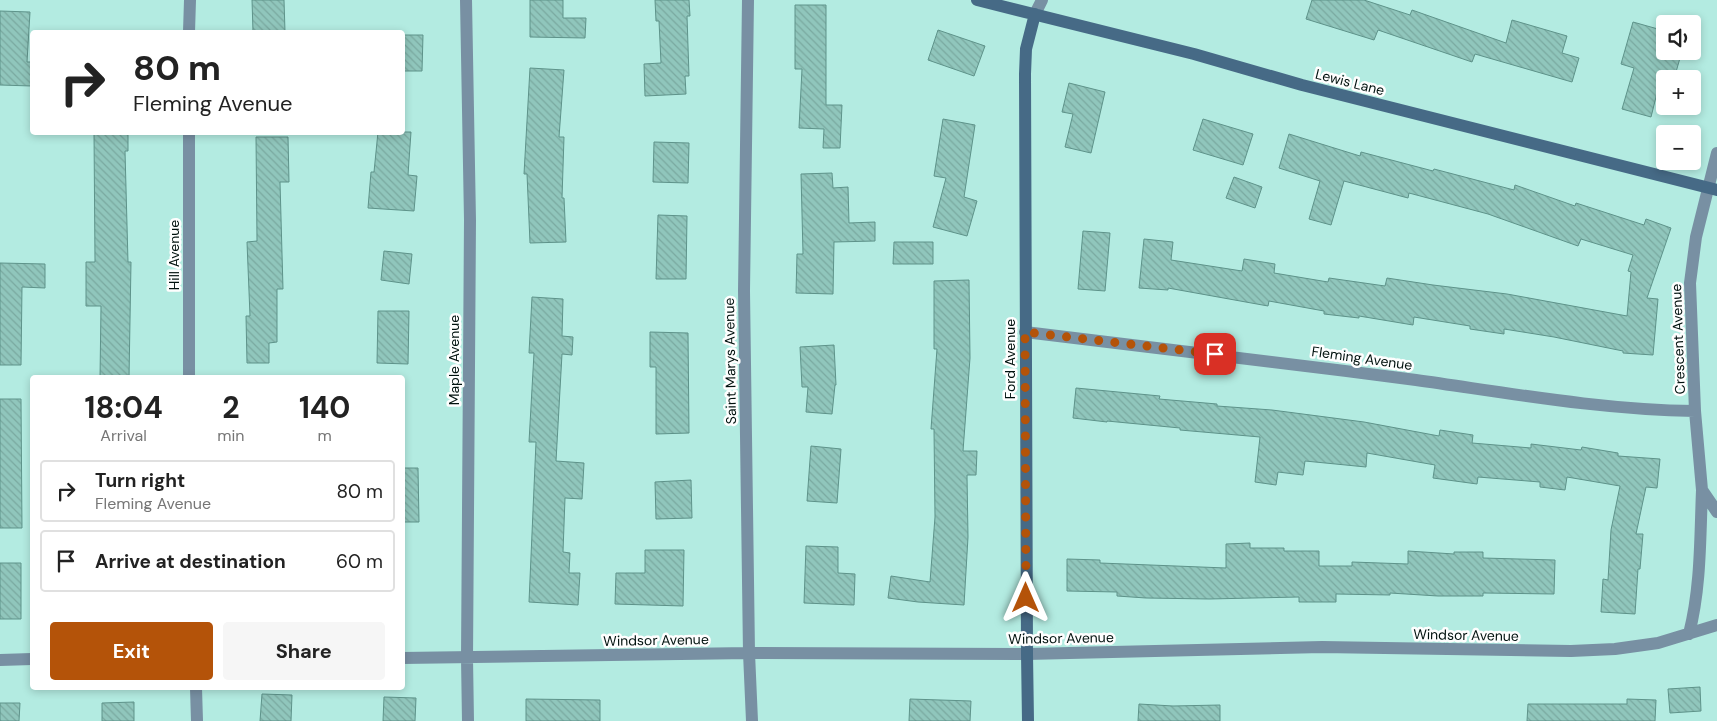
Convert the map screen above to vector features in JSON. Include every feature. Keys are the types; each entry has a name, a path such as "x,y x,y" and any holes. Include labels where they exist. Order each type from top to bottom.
{"street":[{"path":"190,0 190,30"},
{"name":"Maple Avenue","path":"466,0 470,220 468,721"},
{"name":"Saint Marys Avenue","path":"748,0 744,291 749,654 752,721"},
{"name":"Lewis Lane","path":"977,0 1194,54 1302,85 1713,189"},
{"name":"Ford Avenue","path":"1028,721 1025,74 1026,49 1035,14 1042,0"},
{"name":"Hill Avenue","path":"189,135 189,375"},
{"name":"Crescent Avenue","path":"1689,634 1695,609 1700,569 1702,490 1695,411 1690,283 1696,236 1713,189 1717,153"},
{"name":"Fleming Avenue","path":"1025,332 1262,360 1572,401 1661,411 1695,411"},
{"name":"Crescent Avenue","path":"1702,490 1717,512"},
{"name":"Windsor Avenue","path":"405,658 749,654 1027,654 1322,648 1571,651 1658,643 1717,625"},
{"path":"0,660 30,659"},
{"path":"196,690 197,721"}],"building":[{"path":"252,0 284,0 285,30 253,30"},
{"path":"530,0 563,0 563,18 586,18 585,38 530,37"},
{"path":"655,0 689,0 690,16 687,16 689,76 685,76 686,94 645,96 644,64 661,63 659,21 656,21"},
{"path":"1312,0 1364,0 1410,15 1412,10 1506,43 1512,20 1567,36 1562,53 1579,58 1572,82 1475,54 1472,62 1378,30 1374,40 1306,19"},
{"path":"795,5 826,5 826,105 842,105 840,148 823,148 824,129 799,128 802,69 795,69"},
{"path":"0,11 30,12 27,62 30,62 30,86 0,85"},
{"path":"1633,22 1656,28 1656,60 1679,60 1677,70 1656,70 1656,97 1651,117 1622,109 1634,68 1621,64"},
{"path":"938,30 985,46 974,76 928,60"},
{"path":"405,35 423,35 422,71 405,71"},
{"path":"530,68 564,70 559,137 564,137 562,198 564,198 566,242 530,243 527,174 524,174"},
{"path":"1069,83 1105,92 1091,153 1065,147 1073,114 1062,112"},
{"path":"943,119 975,125 964,197 977,201 967,236 933,227 946,178 934,176"},
{"path":"1203,119 1253,134 1243,165 1193,150"},
{"path":"405,132 411,132 408,175 417,176 414,211 368,208 371,172 374,172 378,135 405,135"},
{"path":"1289,134 1360,156 1361,152 1514,190 1515,185 1575,206 1576,203 1644,225 1646,219 1671,228 1647,298 1658,299 1653,355 1623,353 1623,351 1554,337 1504,329 1504,334 1470,329 1470,326 1414,317 1413,325 1359,316 1359,318 1324,314 1324,311 1269,301 1268,306 1168,288 1168,290 1139,288 1144,239 1173,242 1171,260 1242,271 1244,259 1275,264 1274,273 1328,282 1329,278 1385,286 1387,278 1507,294 1627,316 1631,272 1628,271 1633,255 1581,239 1578,246 1488,214 1409,193 1408,198 1344,181 1331,225 1309,219 1320,181 1279,168"},
{"path":"94,135 128,135 128,151 125,151 128,262 131,262 129,375 100,375 101,306 86,306 86,262 95,262"},
{"path":"256,137 288,137 289,182 280,182 283,289 277,289 277,342 269,343 269,363 247,363 246,316 250,316 247,242 257,241"},
{"path":"654,142 689,143 688,183 653,182"},
{"path":"832,173 833,188 848,187 849,223 875,222 875,241 834,242 833,294 796,293 797,254 803,254 801,174"},
{"path":"1234,177 1262,187 1255,208 1226,198"},
{"path":"658,215 687,216 686,279 656,279"},
{"path":"1083,231 1110,233 1105,291 1078,289"},
{"path":"894,242 933,242 933,264 893,264"},
{"path":"384,251 412,254 409,284 381,280"},
{"path":"0,263 45,264 45,288 22,287 21,365 0,365"},
{"path":"969,280 970,358 963,451 977,451 976,475 967,475 968,537 964,605 888,598 891,576 930,582 935,517 934,429 931,429 937,349 934,349 934,281"},
{"path":"532,297 563,299 562,336 573,337 572,355 562,354 556,461 584,463 582,499 565,498 563,552 570,553 569,573 580,573 578,605 529,602 536,442 529,442 534,353 529,353"},
{"path":"378,311 409,311 408,364 377,363"},
{"path":"650,332 688,333 689,433 656,434 656,367 650,367"},
{"path":"834,345 836,385 832,414 806,412 808,387 802,387 800,347"},
{"path":"1076,388 1160,396 1159,399 1272,410 1364,422 1439,436 1440,430 1473,435 1472,443 1531,448 1531,444 1581,450 1582,447 1618,453 1618,456 1660,459 1657,488 1646,487 1636,534 1643,534 1635,614 1601,612 1603,579 1608,580 1611,530 1620,486 1567,477 1565,490 1540,487 1540,482 1478,477 1477,484 1433,478 1435,465 1367,453 1366,467 1305,461 1303,475 1278,472 1276,485 1255,482 1260,437 1073,418"},
{"path":"0,399 21,399 22,528 0,528"},
{"path":"811,446 841,449 837,503 807,501"},
{"path":"405,468 418,468 419,522 405,522"},
{"path":"691,480 692,518 656,519 655,482"},
{"path":"1250,543 1250,548 1284,548 1284,551 1319,551 1319,566 1352,566 1352,562 1408,564 1408,551 1454,554 1454,552 1483,552 1483,558 1555,560 1554,594 1483,593 1483,596 1438,596 1390,593 1390,595 1336,594 1336,602 1299,602 1299,597 1146,598 1117,596 1117,592 1067,591 1067,559 1100,560 1100,563 1226,568 1226,544"},
{"path":"806,546 838,547 838,573 855,574 854,605 804,603"},
{"path":"645,550 684,550 683,606 615,604 616,573 645,573"},
{"path":"0,563 21,563 21,619 0,619"},
{"path":"1700,687 1701,711 1670,713 1668,689"},
{"path":"262,694 292,695 291,721 260,721"},
{"path":"384,697 416,698 415,721 383,721"},
{"path":"526,699 600,700 600,721 526,721"},
{"path":"910,699 971,701 970,721 909,721"},
{"path":"1627,699 1656,700 1655,721 1527,721 1528,704 1627,704"},
{"path":"134,702 134,721 102,721 102,703"},
{"path":"0,703 20,703 19,721 0,721"},
{"path":"1139,704 1173,706 1220,705 1220,721 1138,721"}],"route":[{"path":"1026,598 1025,332 1215,354"}]}
